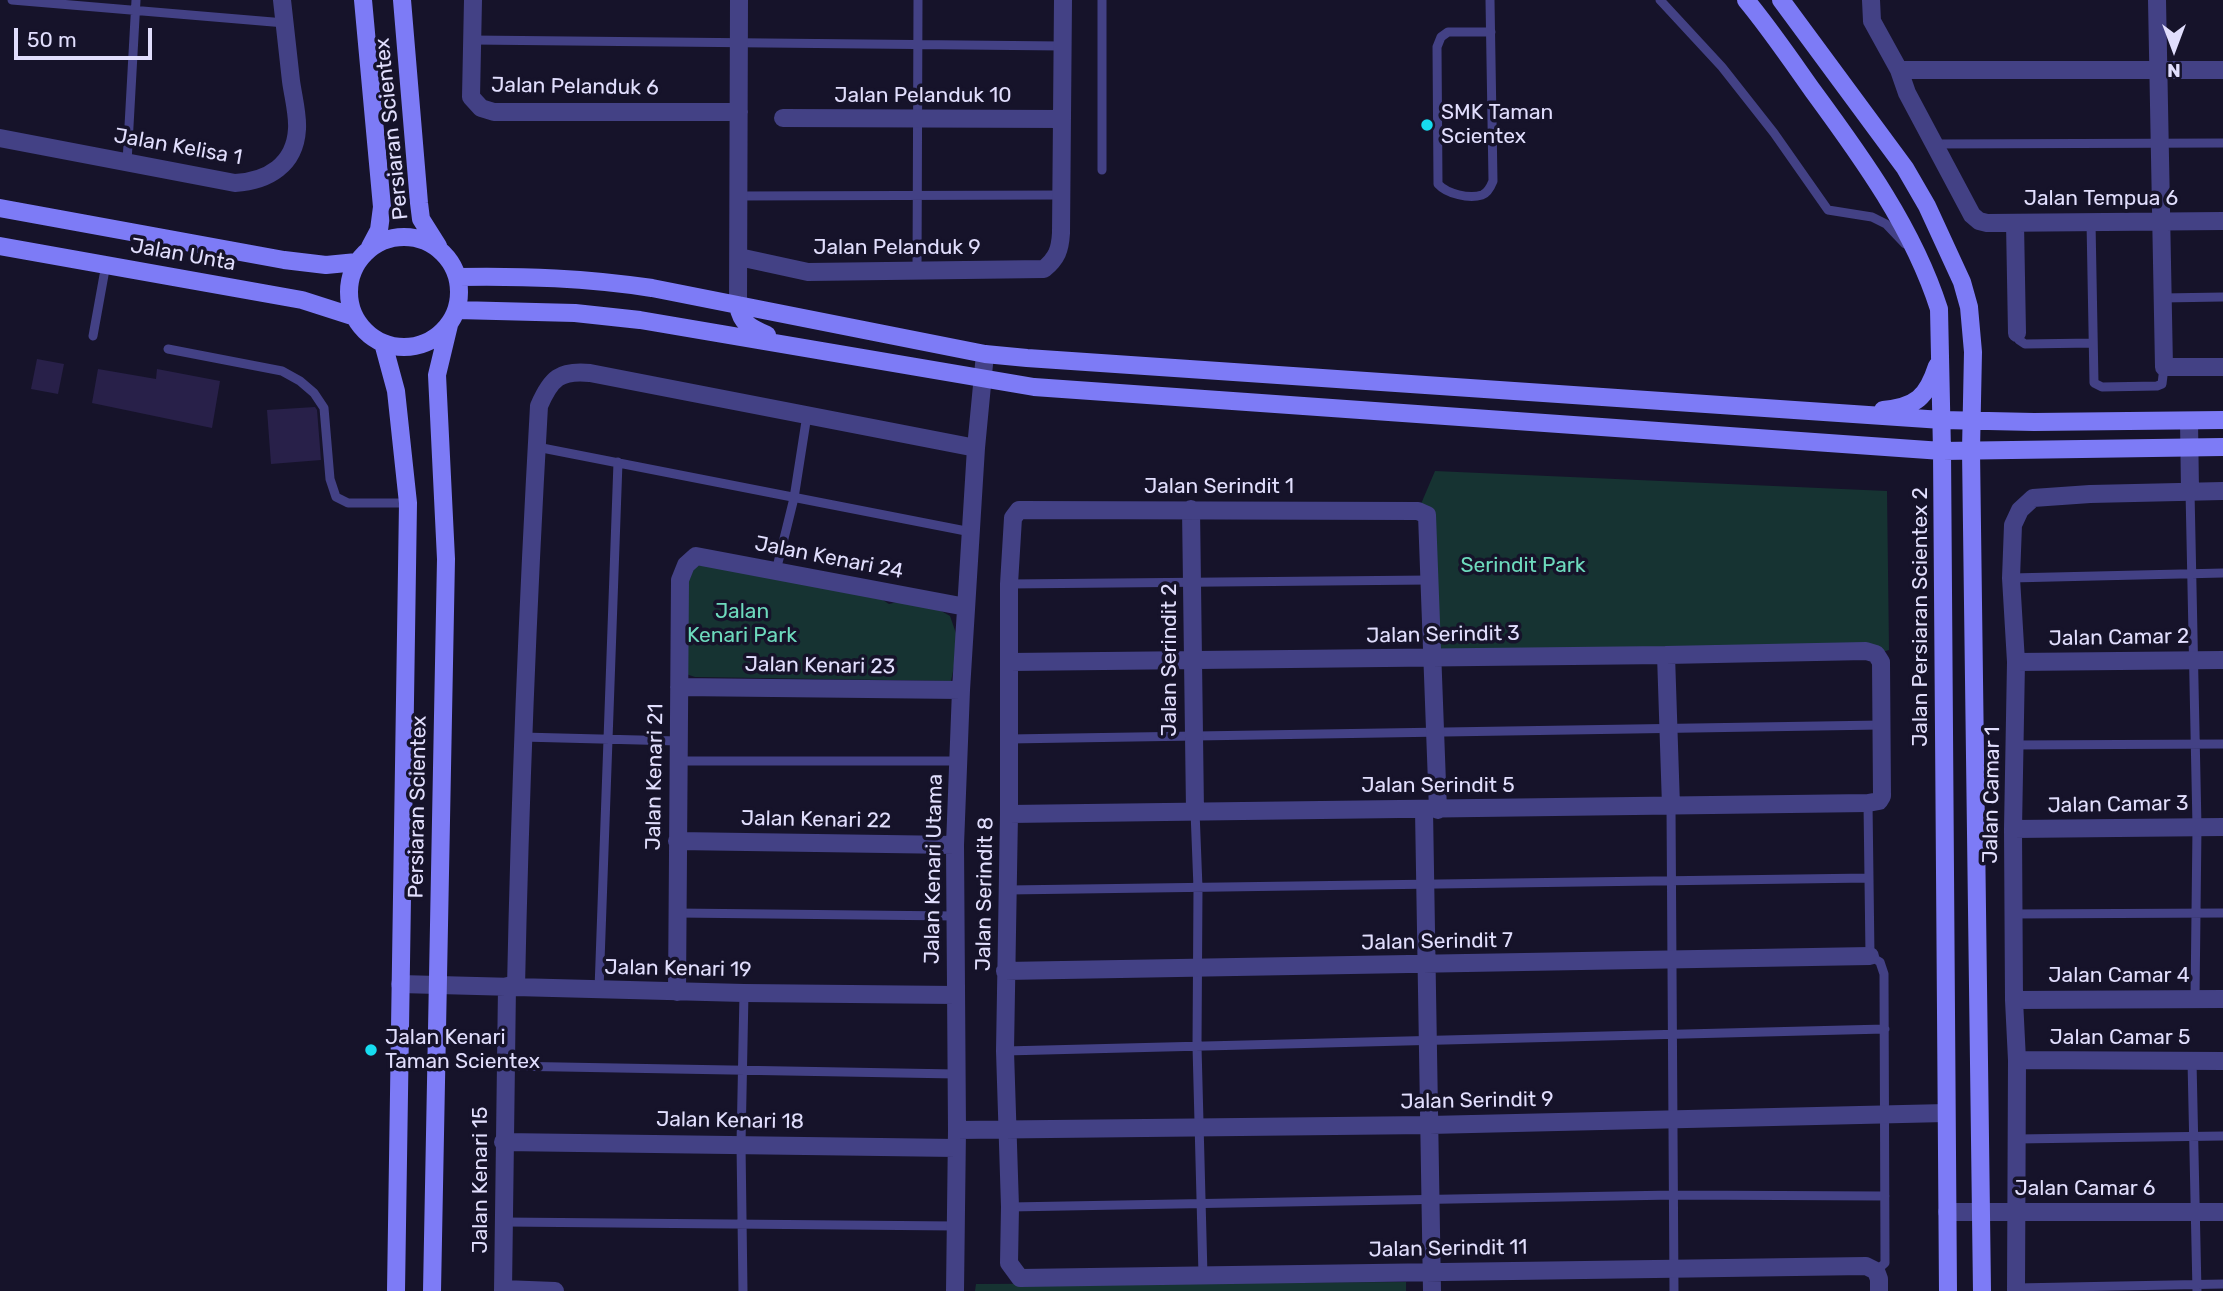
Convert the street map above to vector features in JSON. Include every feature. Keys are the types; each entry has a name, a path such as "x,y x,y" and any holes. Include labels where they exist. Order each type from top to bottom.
{"street":[{"name":"Jalan Kelisa 1","path":"0,138 235,183 251,182 273,174 291,153 297,129 282,0"},
{"name":"Persiaran Scientex","path":"363,0 382,207 379,230 370,247"},
{"name":"Persiaran Scientex","path":"402,0 421,219 440,249"},
{"name":"Jalan Pelanduk 6","path":"474,0 471,97 481,108 494,112 739,112"},
{"path":"739,0 738,305 742,321 747,326 787,345"},
{"path":"1062,195 1063,0"},
{"name":"Jalan Persiaran Scientex 2","path":"1746,0 1850,142 1900,219 1939,309 1948,1291"},
{"path":"1781,0 1905,168 1950,254 1969,307 1973,352 1971,450 1982,1291"},
{"path":"1871,0 1872,21 1934,144"},
{"path":"2157,0 2164,367 2223,366"},
{"path":"1899,70 2223,70"},
{"name":"Jalan Pelanduk 10","path":"783,118 1062,119"},
{"name":"Jalan Tempua 6","path":"1934,144 1972,215 1979,221 2223,221"},
{"name":"Jalan Pelanduk 9","path":"739,257 808,272 1044,269 1054,261 1060,251 1062,195"},
{"name":"Jalan Unta","path":"0,208 284,260 326,265 357,262"},
{"path":"2015,223 2017,333"},
{"path":"406,236 424,240 440,249 451,261 458,276 460,293 453,317 437,337 421,344 402,347 383,343 367,333 355,317 349,299 349,280 357,262 370,247 406,236"},
{"name":"Jalan Unta","path":"0,246 302,300 355,317"},
{"path":"458,276 533,276 603,281 985,354 1027,358 1942,420 2223,420"},
{"path":"453,317 575,313 640,320 1034,387 1942,450 2223,447"},
{"name":"Persiaran Scientex","path":"432,1291 446,559 437,375 453,317"},
{"name":"Persiaran Scientex","path":"383,343 396,391 408,503 396,1291"},
{"path":"1842,414 1894,409 1921,398 1931,384 1941,353"},
{"name":"Jalan Kenari Utama","path":"955,1291 955,845 966,607 985,354"},
{"name":"Jalan Kenari 15","path":"503,1290 505,1066 512,987 528,576 540,406 545,393 565,373 571,371 807,415"},
{"path":"807,415 976,448"},
{"path":"2189,421 2190,491"},
{"name":"Jalan Camar 1","path":"2016,1289 2016,663 2011,578 2013,525 2020,510 2033,498 2223,491"},
{"name":"Jalan Serindit 2","path":"1191,509 1195,810"},
{"name":"Jalan Serindit 1","path":"1019,510 1418,511 1427,515 1429,524 1430,580"},
{"name":"Jalan Serindit 8","path":"1019,510 1013,518 1009,584 1005,1051 1009,1130 1009,1264 1020,1278"},
{"name":"Jalan Kenari 24","path":"686,565 696,556 966,607"},
{"name":"Jalan Kenari 21","path":"677,992 680,580 686,565"},
{"path":"1430,580 1436,733 1425,884 1432,1291"},
{"name":"Jalan Serindit 3","path":"1010,662 1866,651 1876,654 1881,662 1881,725"},
{"path":"1666,655 1671,806"},
{"name":"Jalan Camar 2","path":"2016,663 2223,660"},
{"name":"Jalan Kenari 23","path":"679,687 961,690"},
{"path":"1868,803 1879,801 1882,796 1881,725"},
{"name":"Jalan Serindit 5","path":"1009,814 1868,803"},
{"name":"Jalan Camar 3","path":"2014,830 2223,827"},
{"name":"Jalan Kenari 22","path":"677,841 955,845"},
{"name":"Jalan Serindit 7","path":"1005,971 1870,956"},
{"name":"Jalan Kenari 19","path":"400,984 677,992 956,995"},
{"name":"Jalan Camar 4","path":"2014,1000 2223,999"},
{"name":"Jalan Camar 5","path":"2017,1060 2223,1061"},
{"name":"Jalan Serindit 9","path":"1009,1130 1429,1125 1946,1113"},
{"name":"Jalan Kenari 18","path":"503,1142 741,1144 957,1139 1009,1130"},
{"name":"Jalan Camar 6","path":"1947,1212 2223,1212"},
{"name":"Jalan Serindit 11","path":"1020,1278 1866,1266 1876,1271"},
{"path":"1876,1271 1879,1291"},
{"path":"503,1290 555,1291"}],"lane":[{"path":"12,0 136,5 285,23"},
{"path":"917,272 918,0"},
{"path":"1102,0 1102,170"},
{"path":"1490,0 1491,32 1493,181 1482,195 1445,192 1438,184 1437,47 1441,37 1448,32 1491,32"},
{"path":"1660,0 1722,67 1774,133 1828,209 1872,217 1886,224 1923,267"},
{"path":"127,162 136,5"},
{"path":"472,40 1062,46"},
{"path":"1934,144 2223,143"},
{"path":"739,196 1062,195"},
{"path":"2091,222 2094,383 2157,386 2162,384 2164,367"},
{"path":"93,336 106,264"},
{"path":"2162,298 2223,297"},
{"path":"2017,333 2019,340 2025,344 2093,343"},
{"path":"168,349 282,371 300,381 314,393 324,408 330,479 336,497 348,503 408,503"},
{"path":"776,572 794,498 807,415"},
{"path":"537,447 971,532"},
{"path":"599,989 618,462"},
{"path":"2190,491 2193,744 2197,827 2195,999"},
{"path":"2011,578 2223,573"},
{"path":"1009,584 1430,580"},
{"path":"1009,739 1881,725"},
{"path":"522,737 678,741"},
{"path":"2015,745 2223,744"},
{"path":"678,761 959,761"},
{"path":"1868,803 1870,956 1880,962 1884,974 1885,1029 1885,1264 1876,1271"},
{"path":"1671,806 1674,1291"},
{"path":"1195,810 1203,1275"},
{"path":"1008,890 1869,878"},
{"path":"676,913 955,916"},
{"path":"2014,914 2223,913"},
{"path":"743,1291 741,1144 744,993"},
{"path":"1005,1051 1885,1029"},
{"path":"2192,1061 2197,1288"},
{"path":"505,1066 956,1074"},
{"path":"2017,1139 2223,1136"},
{"path":"1010,1208 1430,1198 1885,1196"},
{"path":"504,1222 956,1226"},
{"path":"2016,1289 2197,1288 2223,1284"}],"green space":[{"name":"Serindit Park","path":"1435,471 1887,491 1889,650 1876,654 1431,658 1418,511"},
{"name":"Jalan Kenari Park","path":"686,565 728,566 880,598 889,604 914,601 928,604 950,616 959,642 951,681 695,677 680,672"},
{"path":"1406,1282 1406,1291 975,1291 976,1284"}],"building":[{"path":"37,359 64,364 58,394 31,389"},
{"path":"98,369 156,379 157,369 220,381 212,428 92,403"},
{"path":"315,407 321,460 271,464 267,410"}],"place":[{"name":"SMK Taman Scientex","path":"1427,125"},
{"name":"Jalan Kenari Taman Scientex","path":"371,1050"}]}
